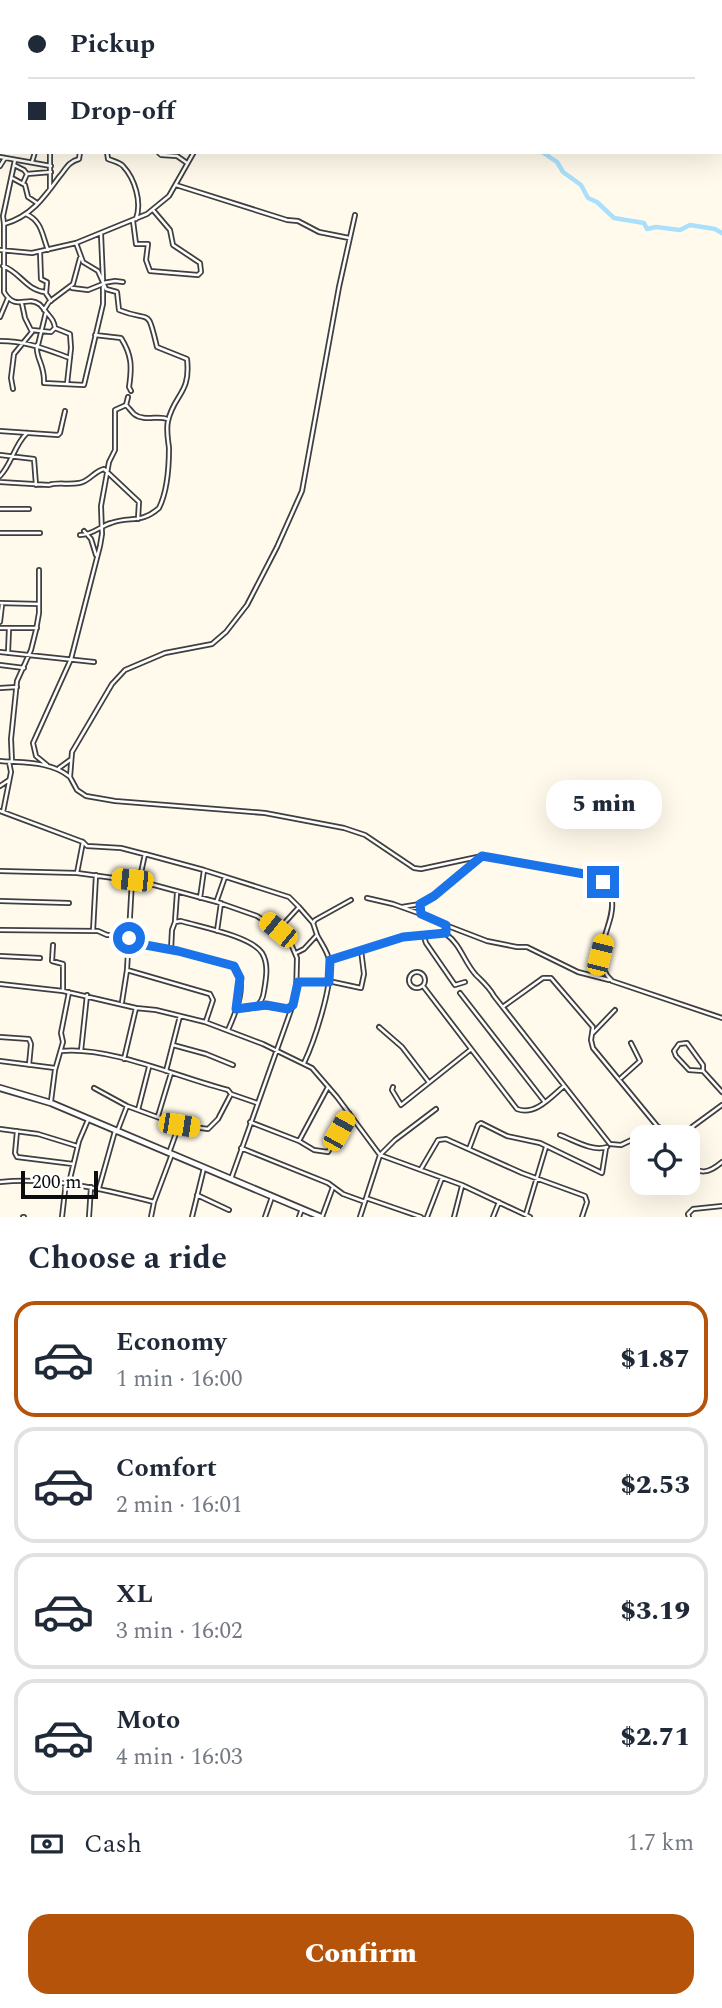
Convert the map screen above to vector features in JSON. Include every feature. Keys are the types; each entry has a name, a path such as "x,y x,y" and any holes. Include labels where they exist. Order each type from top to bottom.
{"street":[{"path":"13,154 12,178 3,216 2,295 22,304 35,302 54,321 55,328"},
{"path":"32,163 34,154"},
{"path":"50,154 50,189"},
{"path":"4,224 26,214 40,203 70,162 79,159 80,154"},
{"path":"107,154 108,159 124,167 138,192 139,206 134,220 136,244 148,244 146,260 150,271 198,275 201,272 200,263 173,245 170,230 153,211"},
{"path":"160,154 177,156 187,163"},
{"path":"1,251 40,252 76,243 153,211 167,198 193,154"},
{"path":"0,157 51,166"},
{"path":"0,166 5,158"},
{"path":"14,165 27,174"},
{"path":"27,174 51,172"},
{"path":"27,174 23,183 28,197 40,203"},
{"path":"12,178 23,183"},
{"path":"176,185 287,220 298,221 319,232 349,238"},
{"path":"1,198 7,199"},
{"path":"26,214 33,218 42,230 48,250"},
{"path":"69,777 70,760 78,739 125,670 165,653 212,644 218,640 239,617 278,547 302,491 355,215"},
{"path":"80,257 75,282 51,301 45,311 37,354 45,371 44,383 84,385 103,304 102,234"},
{"path":"76,243 83,262 98,271 107,289 117,292 119,310 141,314 150,321 159,349 169,350 180,358 187,359 185,389 167,422"},
{"path":"40,252 41,279 47,282 46,293 51,301"},
{"path":"3,266 13,269 35,290 46,293"},
{"path":"70,288 88,290 115,281 122,282"},
{"path":"0,317 8,298"},
{"path":"13,389 11,378 14,354 30,337 32,330 25,318 22,304"},
{"path":"55,328 70,334 67,384"},
{"path":"32,330 51,332 55,328"},
{"path":"95,335 121,338 131,357 131,391"},
{"path":"0,341 24,341 70,358"},
{"path":"47,765 36,756 33,743 71,659 102,528 101,506 110,458 115,450 116,410 126,405 128,397"},
{"path":"80,536 112,522 138,519 155,511 162,502 169,452 167,418 151,419 135,414 126,405"},
{"path":"0,431 60,435 65,411"},
{"path":"0,476 27,433"},
{"path":"0,455 35,460 36,485"},
{"path":"0,482 36,485 81,483 99,469 108,470 140,503 138,519"},
{"path":"0,509 29,509"},
{"path":"84,531 88,534 96,556"},
{"path":"0,533 40,533"},
{"path":"39,570 37,628 29,654 17,677 9,780 1,811 83,842 87,846 121,848 145,854 289,897 313,923 330,960 329,982 304,1063"},
{"path":"0,622 1,603 39,604"},
{"path":"0,628 37,628"},
{"path":"8,653 9,629"},
{"path":"0,652 94,662"},
{"path":"0,665 23,668"},
{"path":"0,688 17,687"},
{"path":"32,763 36,756"},
{"path":"59,768 70,760"},
{"path":"0,761 59,768 77,790 86,796 144,804 265,813 344,828 365,835 414,868 421,869 482,856 590,875 603,882 613,900 600,960 612,981"},
{"path":"0,786 9,780"},
{"path":"77,873 83,842"},
{"path":"139,881 145,854"},
{"path":"401,907 420,904 434,896 482,856"},
{"path":"200,898 204,870"},
{"path":"0,871 77,873 139,881 219,902 257,916 278,930 291,944 296,953 298,982 293,1005 231,1179"},
{"path":"93,931 96,875"},
{"path":"217,931 219,902 225,877"},
{"path":"122,1003 127,970 132,880"},
{"path":"171,950 177,893"},
{"path":"367,898 421,914 487,942 527,947 570,969 722,1018"},
{"path":"313,923 317,918 331,913 351,900"},
{"path":"0,901 69,902"},
{"path":"420,904 421,914"},
{"path":"278,930 299,906"},
{"path":"0,930 100,931 107,935 118,934 130,919"},
{"path":"175,922 181,921 250,942 263,954 266,979 263,1000 257,1006"},
{"path":"446,925 446,933"},
{"path":"330,960 403,937 446,933 456,942 476,974 490,988 610,1144 621,1145 630,1141"},
{"path":"423,934 426,943 453,983 458,985 466,982"},
{"path":"296,953 304,949 317,935"},
{"path":"129,942 234,966 240,978 236,1009 228,1030"},
{"path":"53,944 52,961 63,964 63,991"},
{"path":"298,982 329,982 361,988 364,974 361,950"},
{"path":"0,956 40,958"},
{"path":"127,970 210,994 213,1000 205,1022"},
{"path":"412,974 424,974 426,981 423,986 417,988 411,985 409,979 412,974"},
{"path":"503,1007 543,978 551,978 593,1027 593,1048 657,1125"},
{"path":"0,984 87,995 205,1022 304,1063 321,1077 380,1155 462,1185 520,1215 528,1216 547,1147"},
{"path":"423,986 517,1109 528,1112 564,1086"},
{"path":"51,1103 69,992"},
{"path":"460,993 545,1102"},
{"path":"81,1051 87,995"},
{"path":"236,1009 266,1005 288,1009 293,1005"},
{"path":"124,1060 136,1008"},
{"path":"593,1033 615,1010"},
{"path":"166,1071 180,1016"},
{"path":"379,1027 402,1047 429,1082"},
{"path":"0,1037 29,1039 29,1065"},
{"path":"620,1079 640,1061 631,1043"},
{"path":"703,1071 689,1070 676,1056 674,1051 679,1044 687,1043 703,1065 703,1071 722,1092"},
{"path":"173,1045 233,1065"},
{"path":"393,1087 392,1090 401,1105 471,1049"},
{"path":"61,1051 81,1051 149,1066 228,1090 231,1094 257,1103"},
{"path":"0,1061 55,1068"},
{"path":"138,1110 149,1066"},
{"path":"157,1117 171,1073"},
{"path":"0,1087 51,1103 322,1217 333,1187"},
{"path":"299,1142 328,1087"},
{"path":"94,1088 127,1106 179,1125 208,1129 218,1119 231,1094"},
{"path":"695,1125 722,1105"},
{"path":"99,1188 116,1131 127,1106"},
{"path":"360,1217 380,1155 436,1109"},
{"path":"250,1122 314,1150 328,1152 349,1113"},
{"path":"62,1217 67,1182 88,1119"},
{"path":"469,1149 481,1123 507,1136 547,1147 603,1173 606,1148 610,1144"},
{"path":"151,1217 179,1125"},
{"path":"0,1129 38,1134 78,1146"},
{"path":"17,1131 17,1157 73,1164"},
{"path":"560,1135 589,1146 606,1148"},
{"path":"421,1169 438,1140 446,1139 538,1179 585,1196 587,1200 582,1217"},
{"path":"241,1148 328,1183 343,1194 421,1217"},
{"path":"700,1171 713,1169 722,1162"},
{"path":"192,1217 204,1168"},
{"path":"427,1217 442,1178"},
{"path":"0,1182 67,1182 154,1202"},
{"path":"454,1217 462,1185"},
{"path":"89,1217 92,1187"},
{"path":"197,1195 229,1210"},
{"path":"265,1217 272,1197"},
{"path":"494,1217 499,1202"},
{"path":"688,1217 693,1209 722,1206"},
{"path":"299,1217 302,1209"}],"waterway":[{"path":"545,154 581,185 588,198 597,202 614,218 644,223 647,229 656,227 680,230 690,225 715,229 722,233"}],"route":[{"path":"129,938 129,942 178,951 234,966 240,978 236,1009 266,1005 288,1009 293,1005 298,982 329,982 330,960 403,937 446,933 446,925 421,914 420,904 434,896 482,856 590,875 603,882"}]}
